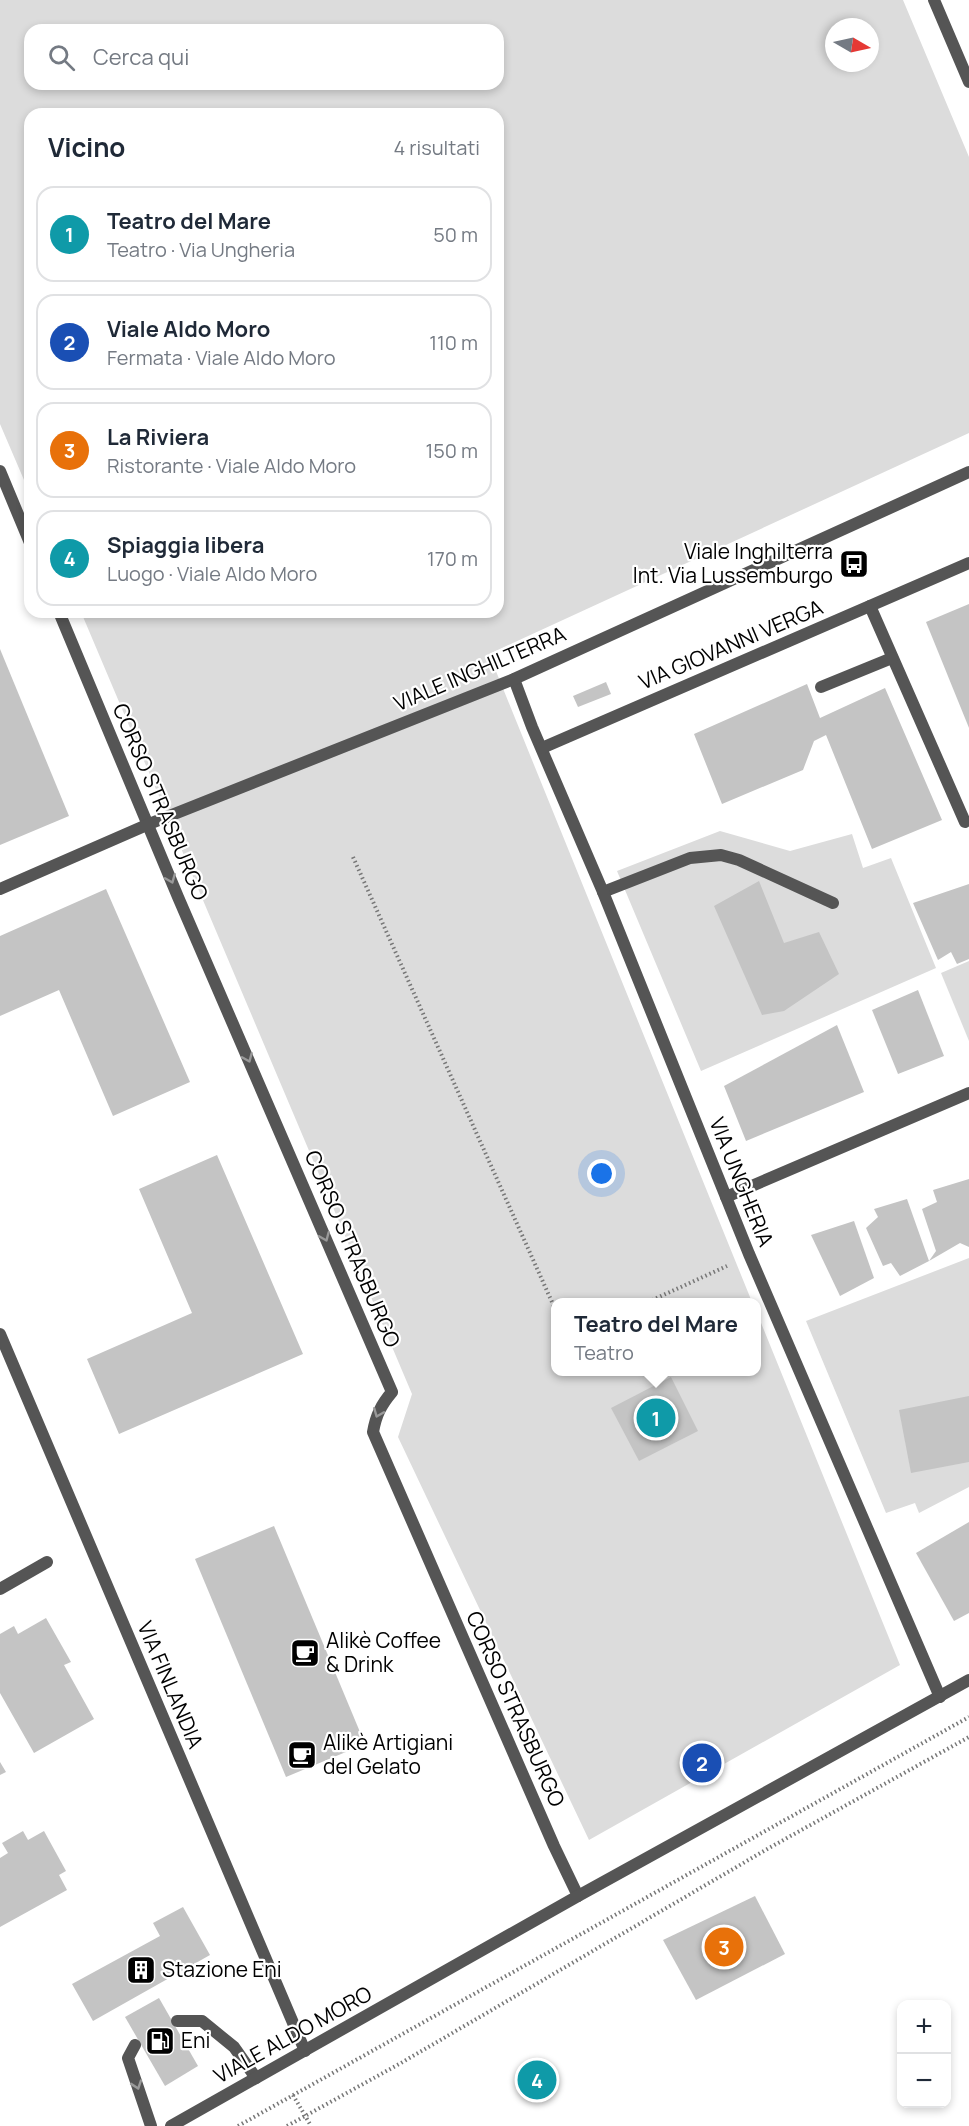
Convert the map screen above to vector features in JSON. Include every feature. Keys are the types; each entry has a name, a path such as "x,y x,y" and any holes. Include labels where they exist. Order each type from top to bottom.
{"street":[{"path":"934,0 969,82"},
{"path":"0,471 24,529"},
{"name":"VIALE INGHILTERRA","path":"0,889 149,824 514,679 969,472"},
{"name":"VIA GIOVANNI VERGA","path":"542,748 969,563"},
{"path":"870,606 965,822"},
{"name":"CORSO STRASBURGO","path":"62,618 183,908 392,1392 376,1415 373,1432 578,1896"},
{"path":"821,687 892,658"},
{"name":"VIA UNGHERIA","path":"514,679 603,892 749,1254 939,1697"},
{"path":"603,892 690,858 721,855 739,860 833,903"},
{"path":"726,1197 969,1093"},
{"name":"VIA FINLANDIA","path":"0,1334 305,2051"},
{"path":"0,1589 47,1562"},
{"name":"VIALE ALDO MORO","path":"171,2126 578,1896 969,1680"},
{"path":"177,2020 202,2021 234,2047 256,2078"},
{"path":"135,2045 128,2058 151,2126"}],"path":[{"path":"353,857 551,1302"},
{"path":"657,1298 749,1254"},
{"path":"238,2126 969,1717"},
{"path":"287,2126 769,1848 969,1737"},
{"path":"293,2095 311,2126"}],"shaded area":[{"path":"0,0 903,0 969,157 969,433 489,654 750,1298 551,1298 551,1376 761,1376 761,1323 900,1665 589,1840 398,1437 412,1394 84,618 504,618 504,108 24,108 24,480 0,424"},
{"path":"720,831 790,851 852,834 863,868 891,858 936,968 701,1071 617,871"},
{"path":"969,961 969,1041 941,973"},
{"path":"969,1258 969,1487 919,1513 915,1503 886,1513 806,1321"}],"building":[{"path":"969,604 969,728 926,622"},
{"path":"0,649 69,816 0,845"},
{"path":"606,682 611,694 578,707 573,696"},
{"path":"807,684 820,718 885,688 942,820 872,849 826,735 814,741 803,770 722,804 694,734"},
{"path":"759,881 784,943 819,932 839,974 784,1011 762,1015 714,906"},
{"path":"969,884 969,959 957,964 951,952 938,960 913,903"},
{"path":"106,889 190,1082 113,1116 59,990 0,1016 0,936"},
{"path":"918,990 944,1056 898,1074 872,1010"},
{"path":"837,1025 864,1092 746,1141 724,1086"},
{"path":"217,1155 303,1354 119,1434 87,1359 192,1313 139,1189"},
{"path":"969,1179 969,1247 960,1243 929,1261 936,1251 922,1209 937,1202 933,1190"},
{"path":"907,1199 929,1261 900,1276 891,1263 883,1266 866,1228 878,1217 874,1209"},
{"path":"854,1221 874,1278 840,1296 811,1235"},
{"path":"671,1377 698,1431 639,1461 611,1408"},
{"path":"969,1396 969,1462 911,1473 899,1410"},
{"path":"969,1522 969,1613 954,1621 916,1553"},
{"path":"274,1526 365,1744 286,1777 195,1559"},
{"path":"46,1618 71,1662 64,1665 94,1719 34,1753 0,1693 0,1634 14,1626 18,1634"},
{"path":"0,1762 6,1772 0,1775"},
{"path":"23,1831 28,1840 44,1831 66,1871 59,1875 67,1890 0,1927 0,1858 8,1853 2,1843"},
{"path":"755,1896 785,1954 696,2000 663,1940"},
{"name":"Stazione Eni","path":"183,1907 210,1955 93,2021 72,1984 160,1936 153,1923"},
{"path":"159,1998 198,2066 165,2086 125,2017"}],"place":[{"name":"Viale Inghilterra Int. Via Lussemburgo","path":"854,564"},
{"name":"Teatro del Mare","path":"656,1418"},
{"name":"Alikè Coffee & Drink","path":"305,1653"},
{"name":"Alikè Artigiani del Gelato","path":"302,1755"},
{"name":"Viale Aldo Moro","path":"702,1763"},
{"name":"La Riviera","path":"724,1947"},
{"name":"Stazione Eni","path":"141,1970"},
{"name":"Eni","path":"160,2041"},
{"name":"Spiaggia libera","path":"537,2080"}]}
